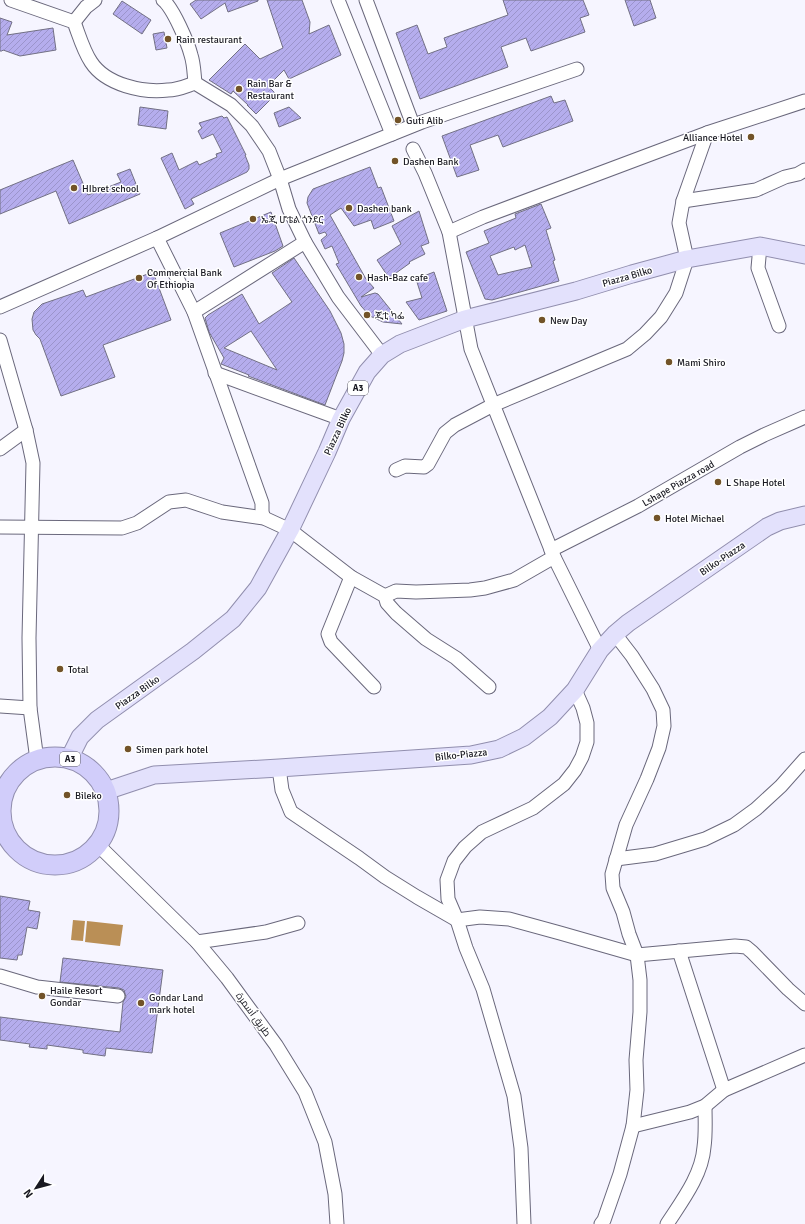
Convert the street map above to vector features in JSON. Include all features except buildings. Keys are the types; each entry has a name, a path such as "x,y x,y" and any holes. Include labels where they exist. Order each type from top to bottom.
{"highway":[{"name":"A3","path":"53,757 69,758 82,764 93,772 106,791 110,803 110,815 106,831 98,845 87,856 72,864 56,866 40,864 25,857 12,846 4,830 0,813 1,796 10,780 22,768 37,760 53,757"},
{"path":"0,854 25,857"}],"main road":[{"name":"Piazza Bilko","path":"69,758 80,737 97,720 193,651 233,619 258,588 290,530 341,420 367,372 382,354 400,344 465,319 576,291 687,259 760,246 805,255"},
{"name":"Bilko-Piazza","path":"106,791 154,775 471,755 499,749 524,737 550,717 575,690 600,650 628,623 767,527 780,521 805,515"}],"street":[{"path":"11,0 74,22 91,62 104,76 125,86 150,90 168,90 195,83"},
{"path":"74,22 86,7 95,0"},
{"path":"163,0 168,4 178,23 191,55 195,83"},
{"path":"338,0 392,134"},
{"path":"366,0 413,125"},
{"path":"0,307 157,238 280,179 413,125 577,69"},
{"path":"195,83 231,105 252,126 269,151 280,179 289,209 305,242 338,297 382,354"},
{"path":"449,232 483,217 707,133 805,101"},
{"path":"396,470 405,466 424,466 428,464 445,432 449,428 493,405 627,349 645,334 661,317 676,293 687,259 679,223 683,201 707,133"},
{"path":"413,149 425,173 449,232 471,349 553,554 600,650"},
{"path":"683,201 756,190 805,170"},
{"path":"157,238 194,312 262,503 264,518"},
{"path":"194,312 305,242"},
{"path":"760,246 758,268 778,326"},
{"path":"0,340 26,430 33,463 29,638 30,708 37,760"},
{"path":"215,373 341,420"},
{"name":"Lshape Piazza road","path":"385,596 396,591 416,592 470,590 485,588 514,580 553,554 740,447 805,418"},
{"path":"0,448 26,430"},
{"path":"0,527 122,528 137,523 169,502 186,500 222,512 264,518 290,530 351,577 385,596 387,603 396,613 426,639 456,658 489,687"},
{"path":"351,577 328,634 331,642 374,687"},
{"path":"605,1223 633,1126 637,1090 636,1060 640,1012 638,956 613,888 612,874 626,825 659,748 664,726 663,710 653,689 632,656 615,634"},
{"path":"524,1224 521,1148 514,1096 483,989 448,899 447,880 454,861 464,847 482,832 533,808 564,784 575,770 582,757 586,742 587,723 575,690"},
{"path":"0,706 30,708"},
{"path":"616,859 655,854 705,838 734,825 756,809 781,786 805,759"},
{"path":"279,768 282,790 291,812 385,877 457,920 480,917 509,919 638,956 735,946 746,947 805,1004"},
{"name":"طريق أسمرة","path":"98,845 197,942 228,978 276,1045 305,1092 325,1142 334,1194 337,1224"},
{"path":"197,942 266,932 298,923"},
{"path":"679,952 724,1090"},
{"path":"0,976 37,987 118,996"},
{"path":"633,1126 690,1112 705,1106 724,1090 805,1055"},
{"path":"667,1224 689,1189 699,1169 704,1148 705,1106"}],"shaded area":[{"path":"73,920 85,921 83,941 71,940"},
{"path":"87,921 123,925 120,946 85,942"}],"place":[{"name":"Rain restaurant","path":"168,39"},
{"name":"Rain Bar & Restaurant","path":"239,89"},
{"name":"Guti Alib","path":"398,120"},
{"name":"Alliance Hotel","path":"751,137"},
{"name":"Dashen Bank","path":"395,161"},
{"name":"HIbret school","path":"74,188"},
{"name":"Dashen bank","path":"349,208"},
{"name":"ኤጂ ሆቴል ጎንደር","path":"253,219"},
{"name":"Hash-Baz cafe","path":"359,277"},
{"name":"Commercial Bank Of Ethiopia","path":"139,278"},
{"name":"ጂቲ ካፌ","path":"367,315"},
{"name":"New Day","path":"542,320"},
{"name":"Mami Shiro","path":"669,362"},
{"name":"L Shape Hotel","path":"718,482"},
{"name":"Hotel Michael","path":"657,518"},
{"name":"Total","path":"60,669"},
{"name":"Simen park hotel","path":"128,749"},
{"name":"Bileko","path":"67,795"},
{"name":"Haile Resort Gondar","path":"42,996"},
{"name":"Gondar Land mark hotel","path":"141,1003"}]}
